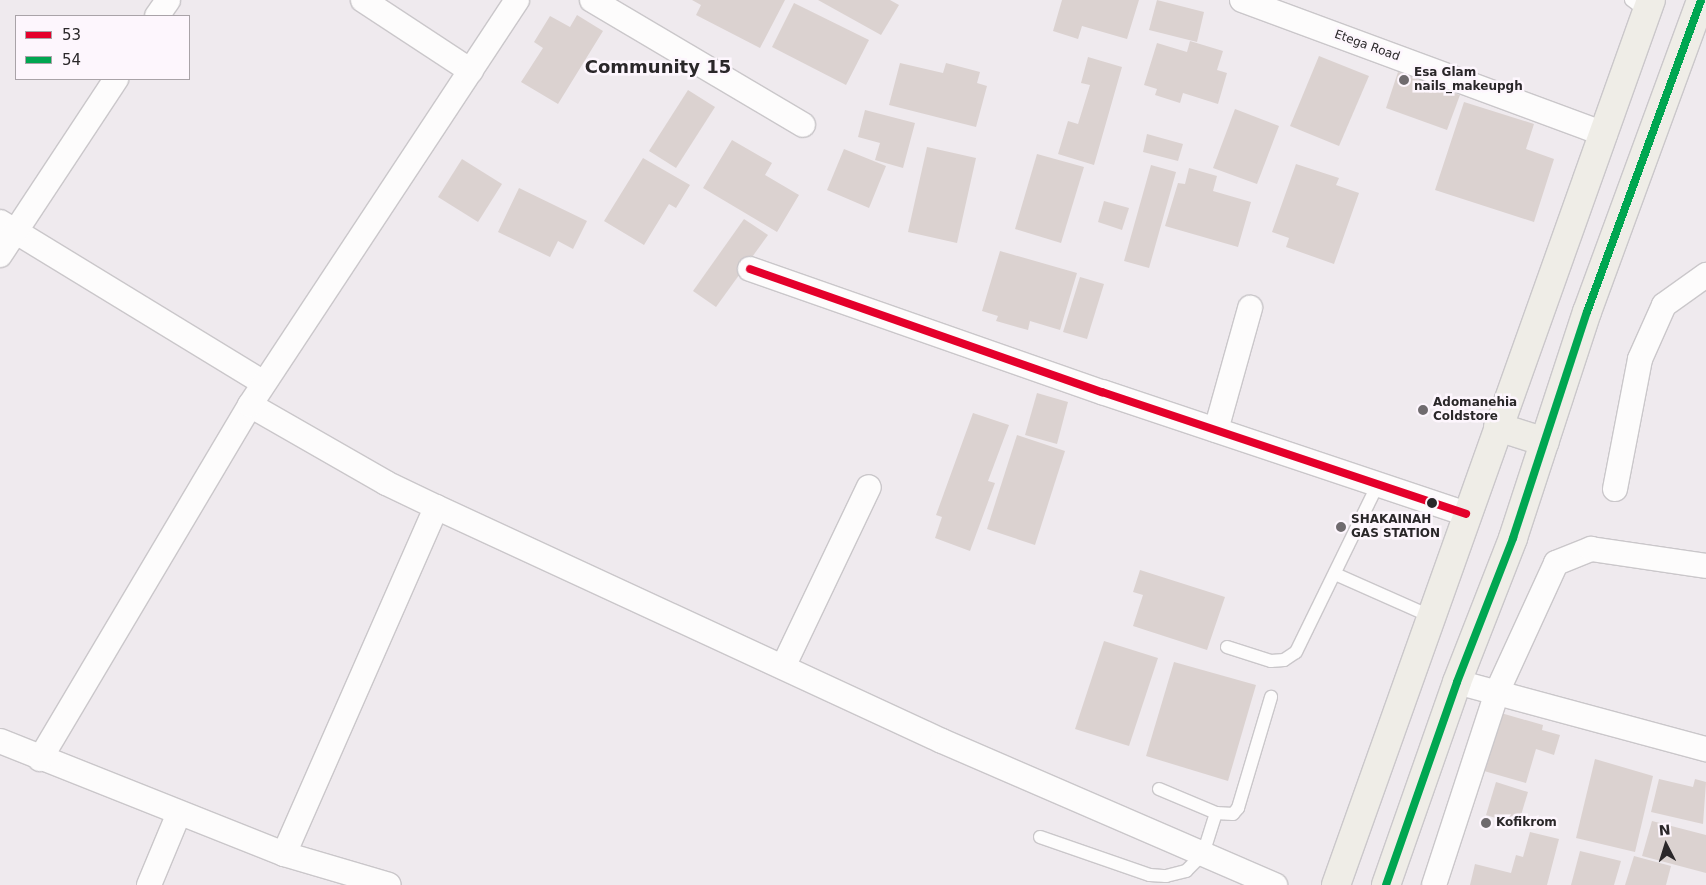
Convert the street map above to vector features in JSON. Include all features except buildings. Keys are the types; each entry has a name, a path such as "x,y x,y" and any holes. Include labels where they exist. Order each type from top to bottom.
{"main road":[{"path":"1386,885 1457,682 1513,538 1654,125 1702,0"},
{"path":"1336,885 1557,259 1606,134 1636,48 1643,4"},
{"path":"1498,427 1545,442"}],"street":[{"path":"158,15 168,0"},
{"path":"363,0 471,71"},
{"path":"40,759 250,404 517,0"},
{"path":"592,0 803,124"},
{"name":"Etega Road","path":"1242,0 1606,134"},
{"path":"0,255 8,227 115,80"},
{"path":"8,227 264,383"},
{"path":"750,268 1216,430 1466,514"},
{"path":"1615,488 1640,359 1664,305 1706,275"},
{"path":"1216,430 1250,308"},
{"path":"250,404 386,483 436,507 942,741 1275,885"},
{"path":"783,668 869,487"},
{"path":"284,854 436,507"},
{"path":"1434,885 1497,692 1556,563 1591,549 1706,566"},
{"path":"1457,682 1706,749"},
{"path":"0,741 40,759 284,854 389,885"},
{"path":"149,885 179,813"}],"lane":[{"path":"1227,647 1271,661 1284,660 1296,652 1378,484"},
{"path":"1335,574 1430,616"},
{"path":"1158,789 1226,816 1238,808 1271,697"},
{"path":"1040,838 1150,875 1186,871 1203,854 1216,813"}],"transit line":[{"name":"54","path":"1386,885 1457,682 1513,538 1587,312 1701,0"},
{"name":"53","path":"750,269 1102,392 1466,514"}],"place":[{"name":"Esa Glam nails_makeupgh","path":"1404,80"},
{"name":"Adomanehia Coldstore","path":"1423,410"},
{"name":"SHAKAINAH GAS STATION","path":"1341,527"},
{"name":"Kofikrom","path":"1486,823"}],"district":[{"name":"Community 15","path":"658,67"}]}
